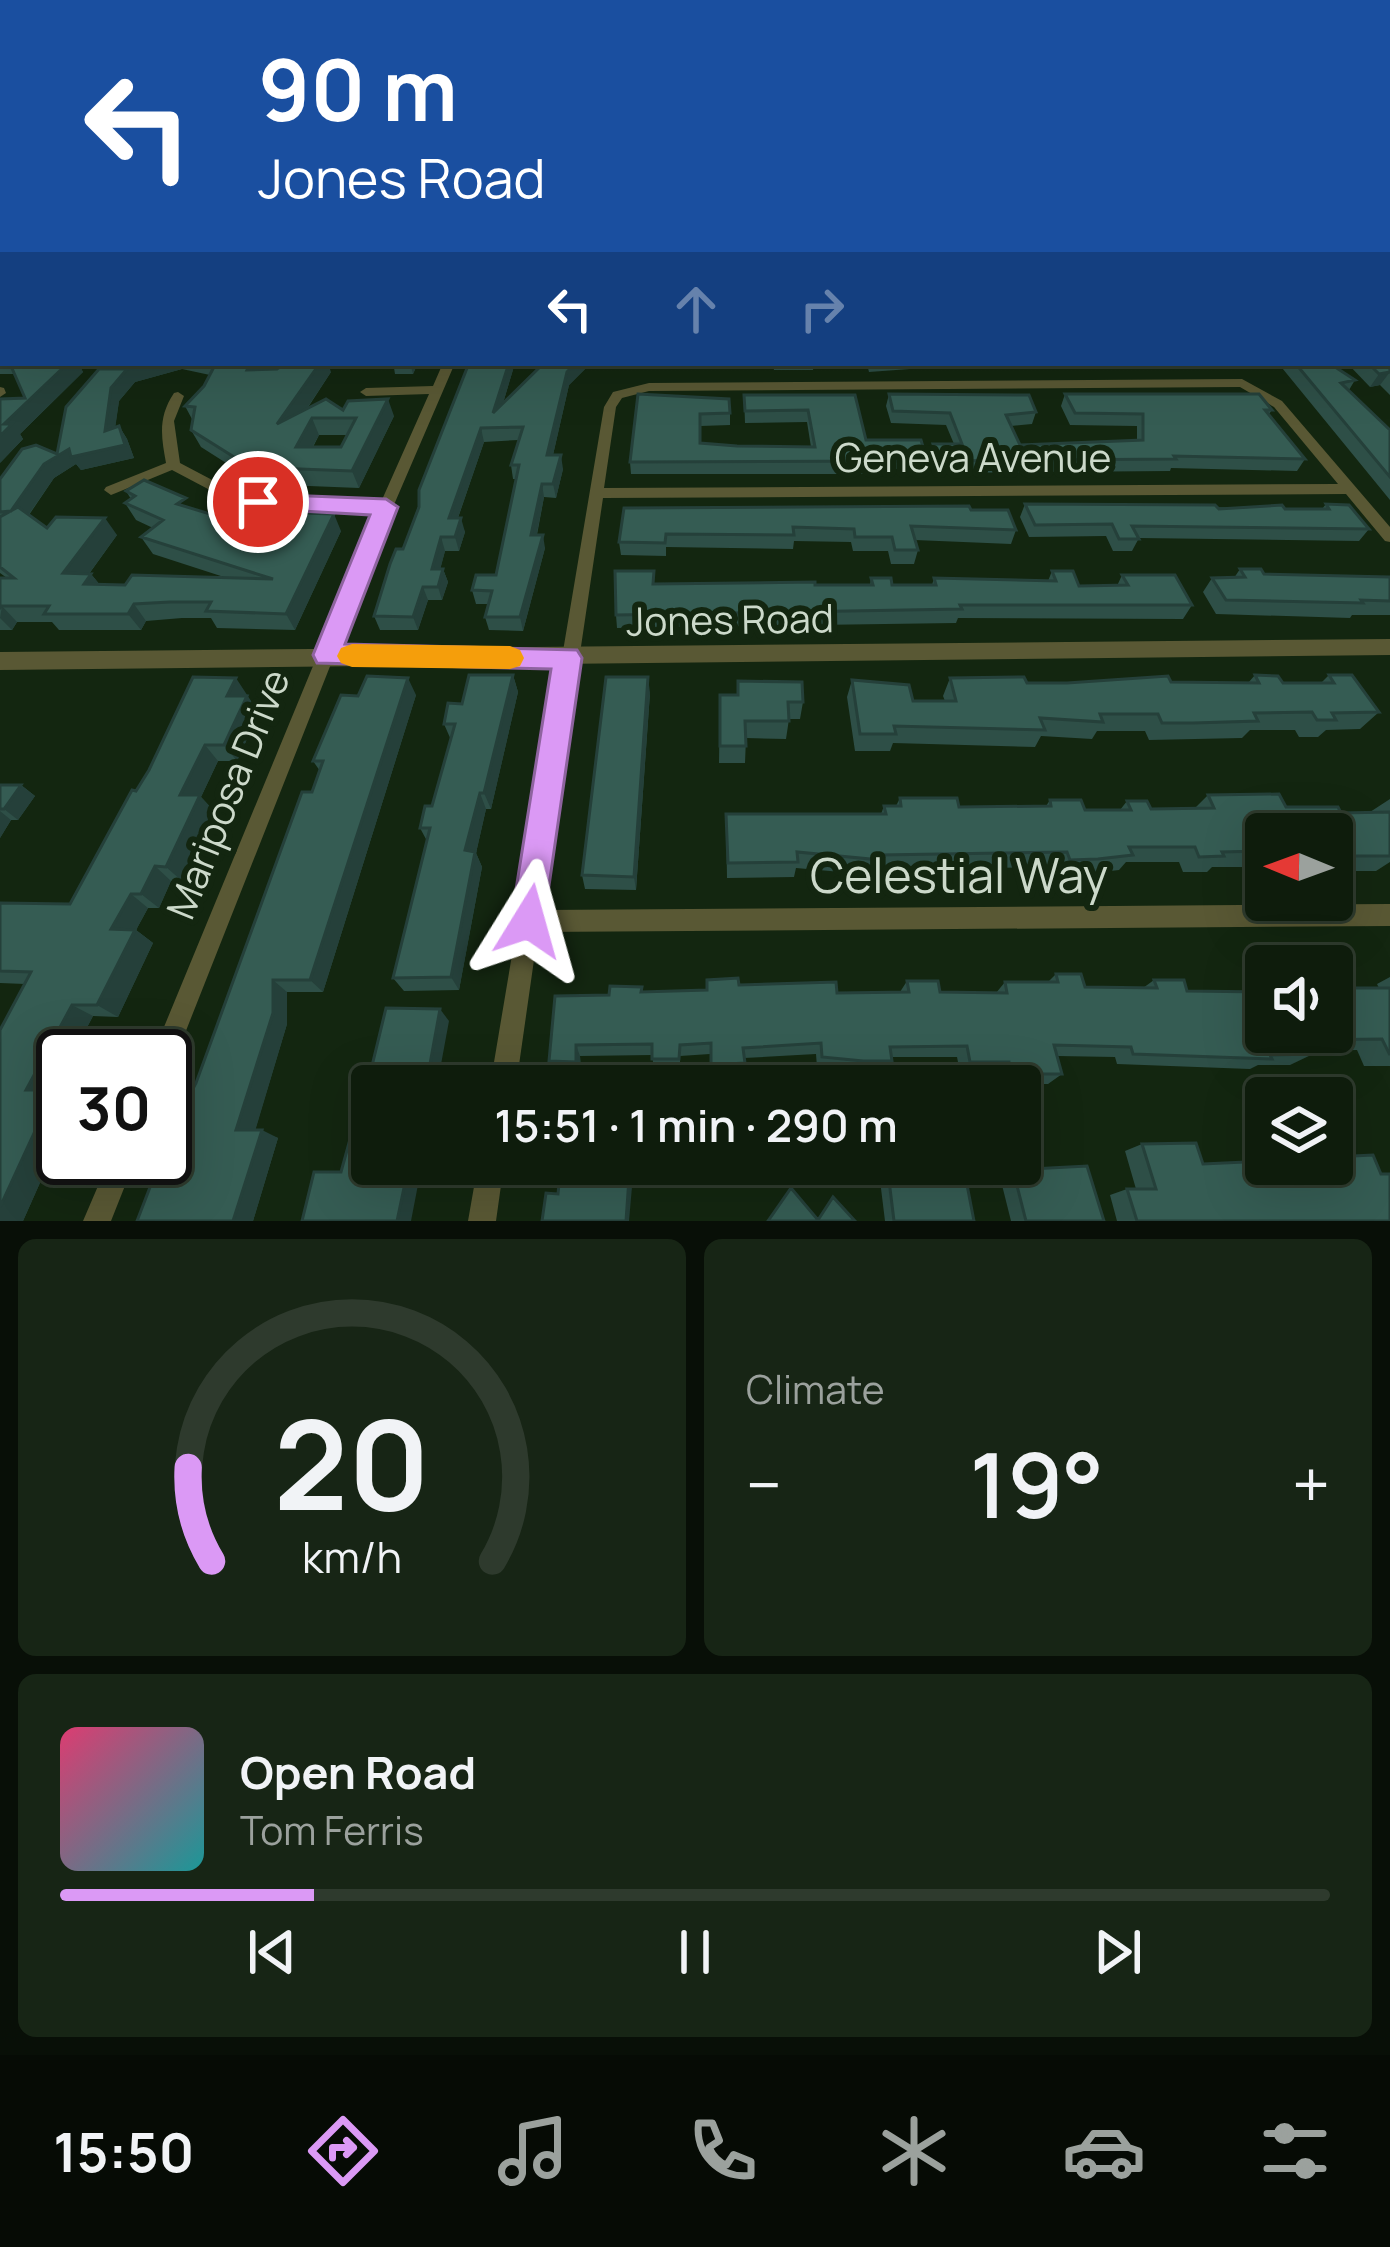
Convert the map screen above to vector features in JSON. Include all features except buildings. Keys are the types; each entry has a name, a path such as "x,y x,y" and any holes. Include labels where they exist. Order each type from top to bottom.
{"street":[{"name":"Mariposa Drive","path":"175,1029 448,366"},
{"path":"506,1065 610,407 623,392 649,387 1243,383 1270,395 1390,538"},
{"path":"366,392 437,390"},
{"path":"173,465 167,411 178,396"},
{"path":"173,465 230,495 258,502 386,507"},
{"path":"112,490 173,465"},
{"name":"Geneva Avenue","path":"596,493 1349,489"},
{"name":"Jones Road","path":"0,661 1390,647"},
{"name":"Celestial Way","path":"529,921 1390,915"},
{"path":"97,1221 112,1185"},
{"path":"482,1221 488,1185"}],"slow traffic":[{"path":"352,656 510,658"}],"route":[{"path":"258,502 386,507 327,655 567,658 529,921"}]}
